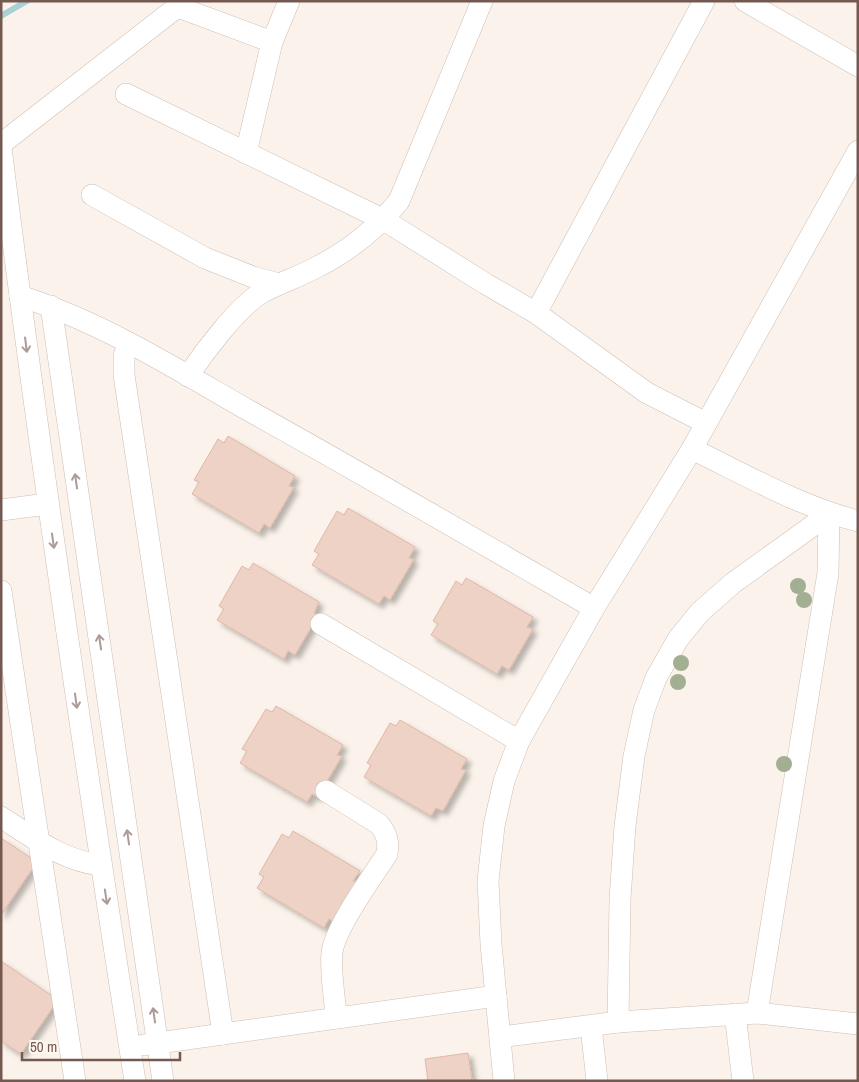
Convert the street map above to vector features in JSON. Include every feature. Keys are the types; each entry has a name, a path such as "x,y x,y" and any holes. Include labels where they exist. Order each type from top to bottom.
{"street":[{"path":"246,153 272,42 289,1"},
{"path":"188,376 201,356 248,303 262,293 319,266 341,253 384,220 399,201 482,1"},
{"path":"536,313 704,1"},
{"path":"745,1 858,66"},
{"path":"1,144 181,4 272,42"},
{"path":"126,94 384,220 536,313 647,393 706,423"},
{"path":"1,148 4,190 47,504 100,865 135,1081"},
{"path":"504,1081 491,944 488,881 494,826 504,781 519,740 594,608 692,449 858,151"},
{"path":"92,195 205,258 253,277 279,284"},
{"path":"20,296 51,306 129,343 356,470 594,608"},
{"path":"51,306 163,1081"},
{"path":"129,343 124,356 124,375 223,1034"},
{"path":"692,449 829,514 858,521"},
{"path":"1,510 47,504"},
{"path":"757,1013 828,573 829,514"},
{"path":"618,1022 620,899 625,826 634,756 644,710 656,678 678,639 700,612 733,583 829,514"},
{"path":"1,591 75,1081"},
{"path":"321,624 519,740"},
{"path":"326,791 379,824 384,831 388,846 388,854 341,928 334,943 332,962 336,1018"},
{"path":"1,817 76,861 100,865"},
{"path":"130,1046 496,996"},
{"path":"500,1037 618,1022 757,1013 858,1024"},
{"path":"735,1014 743,1081"},
{"path":"591,1026 597,1081"}],"building":[{"path":"228,436 295,476 289,486 294,487 270,528 264,524 259,533 192,494 199,482 194,480 218,439 224,443"},
{"path":"348,508 415,547 409,558 414,559 390,600 384,596 379,604 312,565 319,554 314,551 337,511 344,515"},
{"path":"253,563 319,602 314,613 319,614 295,655 288,651 284,659 217,620 224,609 219,606 242,566 249,570"},
{"path":"466,578 533,617 527,627 533,629 509,670 502,666 497,674 431,635 438,624 433,621 456,581 462,585"},
{"path":"276,706 343,745 337,755 342,756 318,797 312,794 307,802 240,763 247,751 242,749 266,709 272,712"},
{"path":"400,720 467,759 461,769 466,770 443,811 436,808 431,816 364,777 371,765 367,763 390,723 396,726"},
{"path":"293,831 360,871 353,881 359,882 335,923 329,919 324,928 257,888 264,877 259,874 282,834 289,838"},
{"path":"1,838 37,862 1,915"},
{"path":"1,961 58,1000 21,1054 1,1041"},
{"path":"468,1053 472,1081 428,1081 425,1059"}],"waterway":[{"path":"1,16 27,1"}]}
